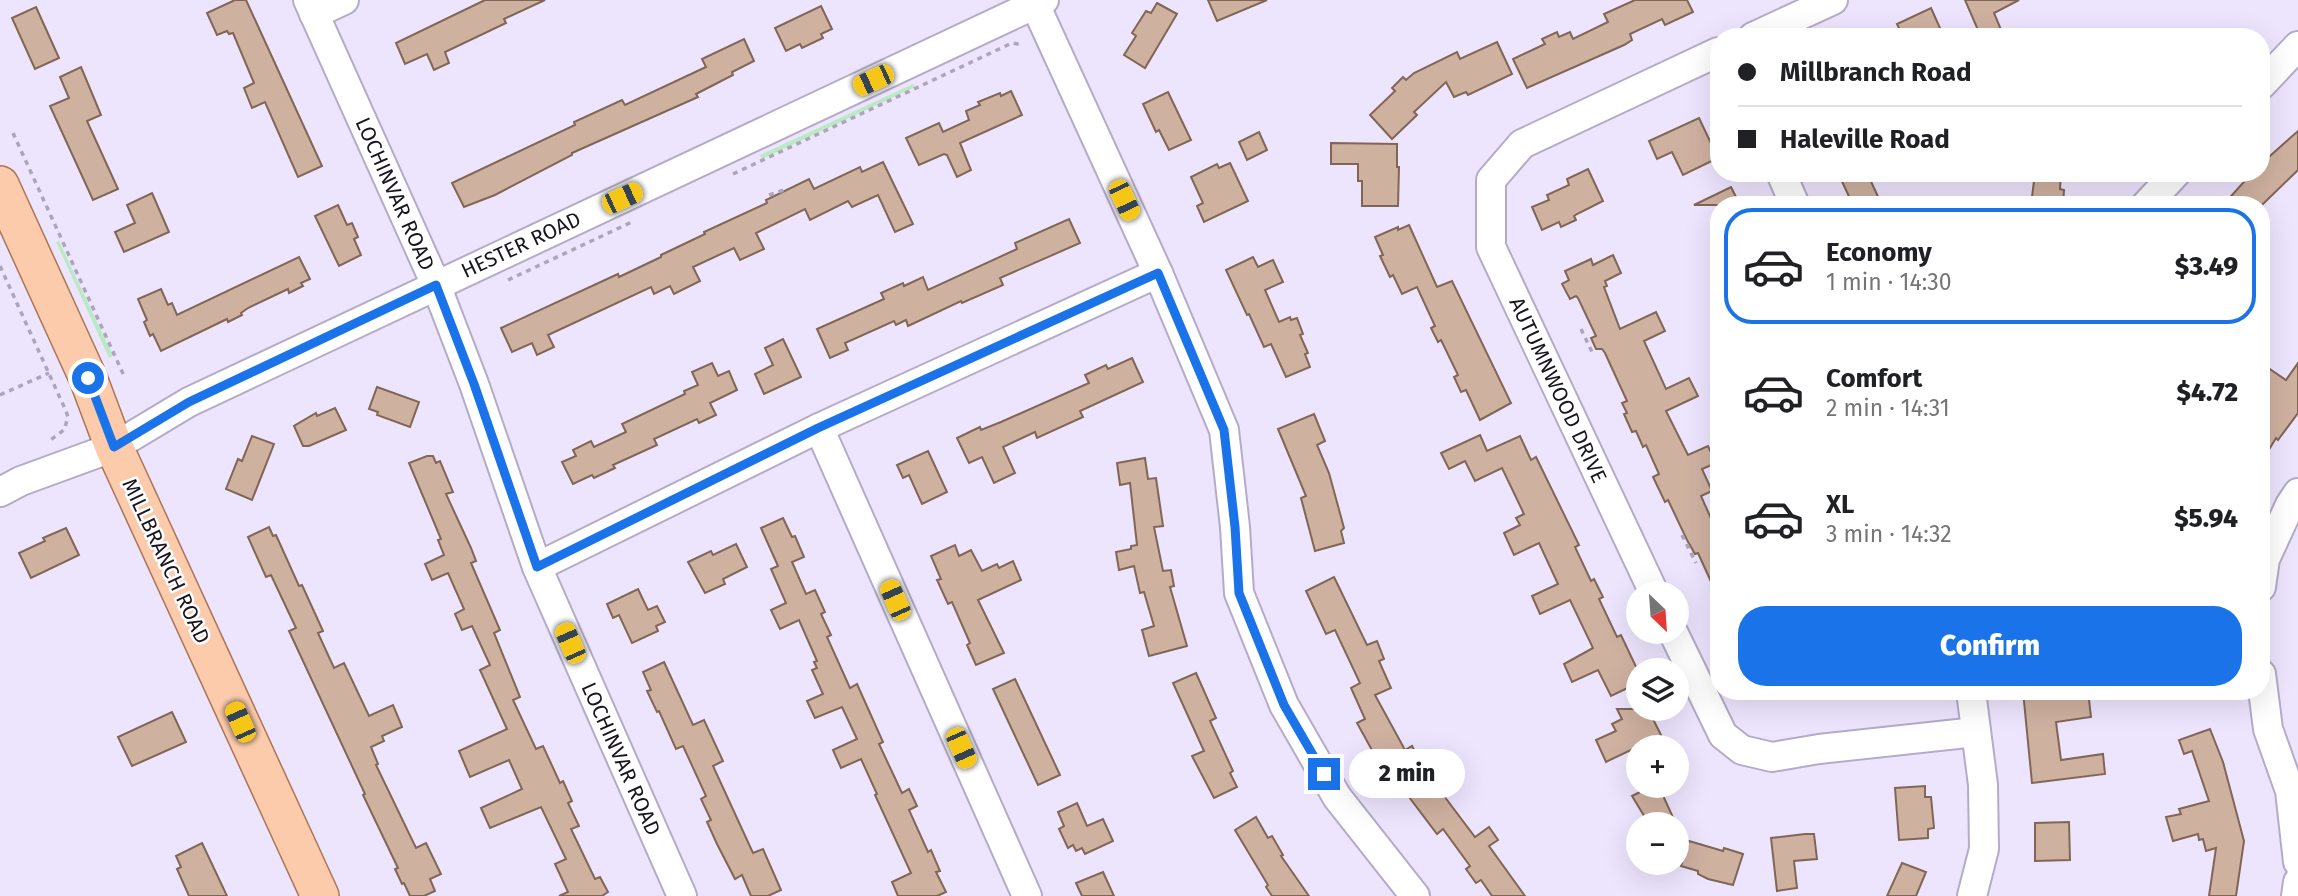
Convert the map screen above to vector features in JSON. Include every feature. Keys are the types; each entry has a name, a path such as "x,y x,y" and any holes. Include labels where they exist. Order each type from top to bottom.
{"main road":[{"name":"MILLBRANCH ROAD","path":"0,185 88,378 114,447 320,896"}],"street":[{"path":"311,7 344,0"},
{"path":"1772,28 1833,0"},
{"path":"1037,1 1158,273 1224,430 1239,593 1284,705 1337,797 1415,896"},
{"name":"HESTER ROAD","path":"0,492 21,481 114,447 189,402 1037,1"},
{"name":"LOCHINVAR ROAD","path":"311,7 436,285 474,384 537,567 682,896"},
{"path":"2270,76 2298,46"},
{"name":"AUTUMNWOOD DRIVE","path":"1648,581 1491,247 1491,180 1522,144 1710,56"},
{"path":"2154,196 2168,182"},
{"path":"537,567 818,428 1158,273"},
{"path":"818,428 1027,896"},
{"path":"2270,547 2298,493"},
{"path":"1688,644 1723,735 1742,750 1773,758 1819,749 1976,732"},
{"path":"1972,700 1983,785 1984,849 1972,896"},
{"path":"2265,700 2269,729 2290,791 2298,862"},
{"path":"2296,896 2298,882"}],"path":[{"path":"726,178 1012,43 1023,45"},
{"path":"13,134 125,378"},
{"path":"769,195 787,189"},
{"path":"499,285 635,220"},
{"path":"0,266 68,416 64,430 49,440"},
{"path":"1581,329 1593,354"},
{"path":"0,395 49,373"},
{"path":"1682,536 1696,563"}],"green space":[{"path":"913,84 915,87 762,159 760,155"},
{"path":"59,241 113,356 109,358 56,242"}],"building":[{"path":"235,0 246,0 322,166 298,177 265,102 252,108 244,88 254,83 233,33 229,34 227,31 217,35 207,13"},
{"path":"485,0 545,0 504,19 506,23 445,52 449,63 434,70 427,54 405,64 396,43"},
{"path":"1208,0 1267,0 1217,21"},
{"path":"1635,0 1687,0 1693,12 1665,25 1662,19 1630,34 1632,40 1624,45 1527,88 1513,59 1545,44 1542,39 1557,32 1559,37 1570,32 1573,39 1608,22 1604,14"},
{"path":"1965,0 2019,0 1994,13 2000,28 1977,28"},
{"path":"1157,3 1177,14 1145,68 1124,55 1136,36 1132,33 1146,11 1151,13"},
{"path":"821,6 832,29 821,34 823,38 802,48 800,44 786,51 775,28"},
{"path":"36,7 59,58 35,69 12,18"},
{"path":"1931,8 1940,28 1899,28 1897,24"},
{"path":"744,39 754,61 696,94 698,97 572,153 495,195 464,207 452,183 622,100 625,105 706,67 702,59"},
{"path":"1497,42 1512,74 1468,95 1466,92 1454,97 1446,82 1414,112 1417,115 1392,139 1370,115 1395,91 1392,88 1403,77 1406,80 1414,73 1457,52 1460,59"},
{"path":"81,67 101,115 87,121 118,189 93,200 50,106 69,98 60,77"},
{"path":"1011,91 1022,115 960,143 971,170 957,177 947,155 944,154 919,165 906,138 939,123 943,132 969,120 966,111 980,105 978,102"},
{"path":"1168,92 1191,140 1169,150 1159,130 1156,132 1143,104"},
{"path":"1699,118 1710,141 1710,162 1683,175 1672,152 1657,159 1649,141"},
{"path":"2298,131 2298,170 2270,197 2231,196 2244,182 2270,182 2270,156"},
{"path":"1259,132 1267,150 1247,160 1239,142"},
{"path":"1331,143 1397,144 1398,206 1362,206 1362,181 1358,181 1358,164 1331,164"},
{"path":"883,162 913,224 895,232 878,195 852,207 848,201 810,220 805,209 756,233 764,249 740,260 734,248 693,267 700,281 674,294 670,286 654,294 651,287 548,335 554,347 537,355 532,343 512,352 501,328 661,257 809,179 814,189 860,167 862,172"},
{"path":"1230,163 1248,201 1204,222 1197,206 1203,203 1191,177 1217,164 1219,168"},
{"path":"1588,169 1603,201 1574,216 1576,220 1561,227 1559,222 1542,230 1532,207 1549,200 1547,195 1569,185 1567,179"},
{"path":"1842,182 1871,182 1878,196 1849,196"},
{"path":"2034,182 2060,182 2060,189 2064,190 2064,196 2032,196"},
{"path":"1731,187 1736,196 1712,196"},
{"path":"152,193 169,232 124,252 115,232 135,223 127,205"},
{"path":"1710,197 1710,205 1694,205"},
{"path":"338,205 347,225 352,223 358,237 354,239 361,255 339,266 315,216"},
{"path":"1069,219 1080,243 1000,278 1003,285 908,326 906,320 896,325 894,321 845,343 848,350 830,358 817,329 884,299 881,293 903,283 904,286 923,277 928,290 1017,249 1015,243"},
{"path":"1409,225 1437,287 1452,281 1511,403 1480,420 1466,390 1461,392 1454,377 1458,375 1441,340 1438,342 1431,328 1435,326 1417,287 1402,294 1380,256 1383,255 1375,237"},
{"path":"1613,255 1621,273 1605,281 1607,286 1604,287 1620,329 1656,312 1665,331 1644,341 1666,389 1689,378 1698,396 1666,411 1688,455 1708,446 1710,450 1710,466 1702,469 1710,492 1701,496 1710,516 1710,579 1698,553 1695,554 1668,500 1665,502 1653,477 1659,474 1646,445 1643,447 1636,431 1632,432 1622,403 1627,401 1605,353 1602,349 1596,349 1591,338 1596,336 1578,298 1576,296 1570,299 1562,284 1569,280 1565,271 1591,259 1593,265"},
{"path":"299,257 310,279 301,283 303,286 289,293 288,289 248,308 242,315 228,322 227,319 161,351 153,334 150,336 138,299 161,289 168,305 172,303 177,315"},
{"path":"1253,257 1258,267 1273,260 1283,282 1265,290 1279,322 1290,317 1291,320 1297,318 1303,334 1300,335 1308,353 1305,354 1310,367 1286,377 1271,344 1264,347 1226,270"},
{"path":"783,339 801,377 764,394 755,374 773,365 765,348"},
{"path":"1132,358 1143,382 1080,411 1083,417 1037,438 1035,432 1003,447 1015,473 994,483 982,457 969,463 957,438 980,427 981,430 1001,422 1089,383 1085,375 1106,365 1108,369"},
{"path":"712,363 718,376 729,371 737,390 710,403 716,415 699,423 697,419 654,439 657,445 613,465 615,468 594,478 592,475 573,484 562,462 576,456 573,450 591,441 594,447 626,432 622,424 685,394 684,391 698,385 692,372"},
{"path":"2298,363 2298,413 2278,440 2276,438 2270,448 2270,369 2286,380"},
{"path":"377,387 419,402 410,427 377,415 378,412 369,409"},
{"path":"335,408 346,430 303,446 294,426 316,413 317,416"},
{"path":"1314,414 1325,441 1317,445 1329,473 1344,528 1341,531 1344,543 1315,551 1301,498 1306,496 1278,429"},
{"path":"1480,435 1487,451 1520,436 1531,460 1536,457 1579,545 1575,547 1591,581 1594,579 1603,597 1599,599 1617,637 1621,635 1632,658 1626,658 1626,689 1611,696 1598,670 1572,682 1564,664 1593,648 1570,600 1540,614 1532,596 1558,584 1539,543 1514,555 1504,533 1520,525 1516,518 1524,514 1502,468 1475,481 1465,461 1449,469 1441,453"},
{"path":"252,436 274,444 252,500 226,489 238,459 242,461"},
{"path":"928,451 947,492 922,504 909,475 903,478 897,465"},
{"path":"433,456 436,463 440,461 453,492 446,494 476,561 471,563 500,630 494,633 520,697 513,700 536,749 543,746 560,783 563,781 572,801 568,803 579,826 571,829 595,879 600,877 608,892 602,896 559,896 568,892 555,864 566,859 541,807 490,828 481,808 522,789 509,760 470,777 459,751 507,729 480,670 490,665 472,626 462,630 455,614 464,609 448,573 432,580 425,564 444,555 438,540 441,539 409,463"},
{"path":"1145,458 1148,479 1156,478 1163,526 1154,527 1163,571 1171,570 1174,586 1170,587 1187,646 1149,656 1142,630 1154,626 1144,592 1140,593 1134,566 1119,570 1116,552 1137,545 1130,483 1120,485 1117,463"},
{"path":"783,518 804,557 792,562 806,594 815,590 825,612 821,614 831,635 827,637 850,688 857,684 883,742 879,744 902,793 909,789 917,806 909,810 928,852 931,850 940,871 936,872 946,892 937,896 898,896 892,882 911,873 875,795 877,794 861,759 841,768 833,750 857,739 842,707 815,718 807,701 823,694 812,670 817,668 814,662 817,661 799,620 780,629 771,610 786,603 771,569 778,566 761,528"},
{"path":"269,527 273,536 276,535 299,586 302,585 323,631 318,633 334,668 344,663 369,716 393,705 401,724 402,727 382,736 384,741 371,747 378,764 376,765 416,848 426,843 441,874 430,879 435,891 424,896 410,896 404,883 402,884 395,869 398,868 363,795 365,794 289,631 296,628 271,575 266,577 248,537"},
{"path":"66,528 79,555 31,578 19,553"},
{"path":"736,544 747,567 723,579 725,584 705,593 688,562 711,551 713,555"},
{"path":"955,545 959,556 971,550 982,571 997,564 999,568 1013,561 1021,580 978,600 1004,653 976,665 967,645 970,643 952,602 948,604 937,580 941,579 931,556"},
{"path":"1334,577 1367,645 1377,641 1384,659 1379,661 1391,688 1375,695 1405,750 1412,746 1419,759 1390,775 1381,759 1378,761 1357,723 1365,719 1351,688 1360,683 1335,630 1326,634 1306,591"},
{"path":"638,589 648,610 657,606 665,622 656,626 658,631 632,643 619,615 613,618 607,604"},
{"path":"664,662 693,725 704,720 723,761 713,766 753,853 763,849 781,890 768,896 751,896 742,875 735,879 717,844 707,822 711,820 701,799 706,796 683,746 676,749 647,691 651,690 643,672"},
{"path":"1196,673 1216,718 1210,721 1233,771 1230,773 1237,787 1214,798 1192,756 1204,751 1173,683"},
{"path":"1015,679 1060,775 1038,785 993,689"},
{"path":"2024,700 2089,700 2091,717 2056,722 2061,760 2103,754 2105,774 2032,783"},
{"path":"1617,709 1626,709 1626,721 1654,721 1661,735 1626,735 1626,752 1606,762 1596,740 1616,731 1612,724 1622,719"},
{"path":"172,712 186,742 132,766 118,737"},
{"path":"2210,729 2223,762 2244,841 2236,896 2209,896 2216,848 2206,851 2203,839 2199,840 2198,834 2173,841 2166,817 2181,814 2179,809 2209,801 2192,751 2184,754 2179,740"},
{"path":"1432,780 1475,837 1489,827 1498,840 1489,846 1525,896 1492,896 1481,880 1476,883 1466,869 1470,866 1443,829 1437,834 1409,797"},
{"path":"1925,786 1925,797 1931,797 1934,828 1928,829 1928,838 1899,840 1895,788"},
{"path":"1633,798 1664,798 1671,812 1642,812"},
{"path":"1077,803 1087,826 1103,819 1113,841 1085,854 1082,848 1076,851 1073,845 1068,848 1059,829 1064,826 1058,812"},
{"path":"1256,817 1268,838 1272,836 1283,855 1281,856 1309,896 1272,896 1235,830"},
{"path":"2069,822 2070,860 2035,861 2035,823"},
{"path":"1814,834 1817,859 1794,861 1797,888 1777,891 1771,838"},
{"path":"1689,841 1743,854 1733,885 1708,879 1698,874 1698,871 1689,868"},
{"path":"202,843 227,896 189,896 177,869 181,867 176,856"},
{"path":"1902,863 1926,872 1916,896 1887,896"},
{"path":"1103,872 1114,896 1082,896 1076,883"}],"route":[{"path":"88,378 114,447 189,402 382,313 436,285 474,384 537,567 818,428 1158,273 1224,430 1239,593 1284,705 1324,774"}]}
